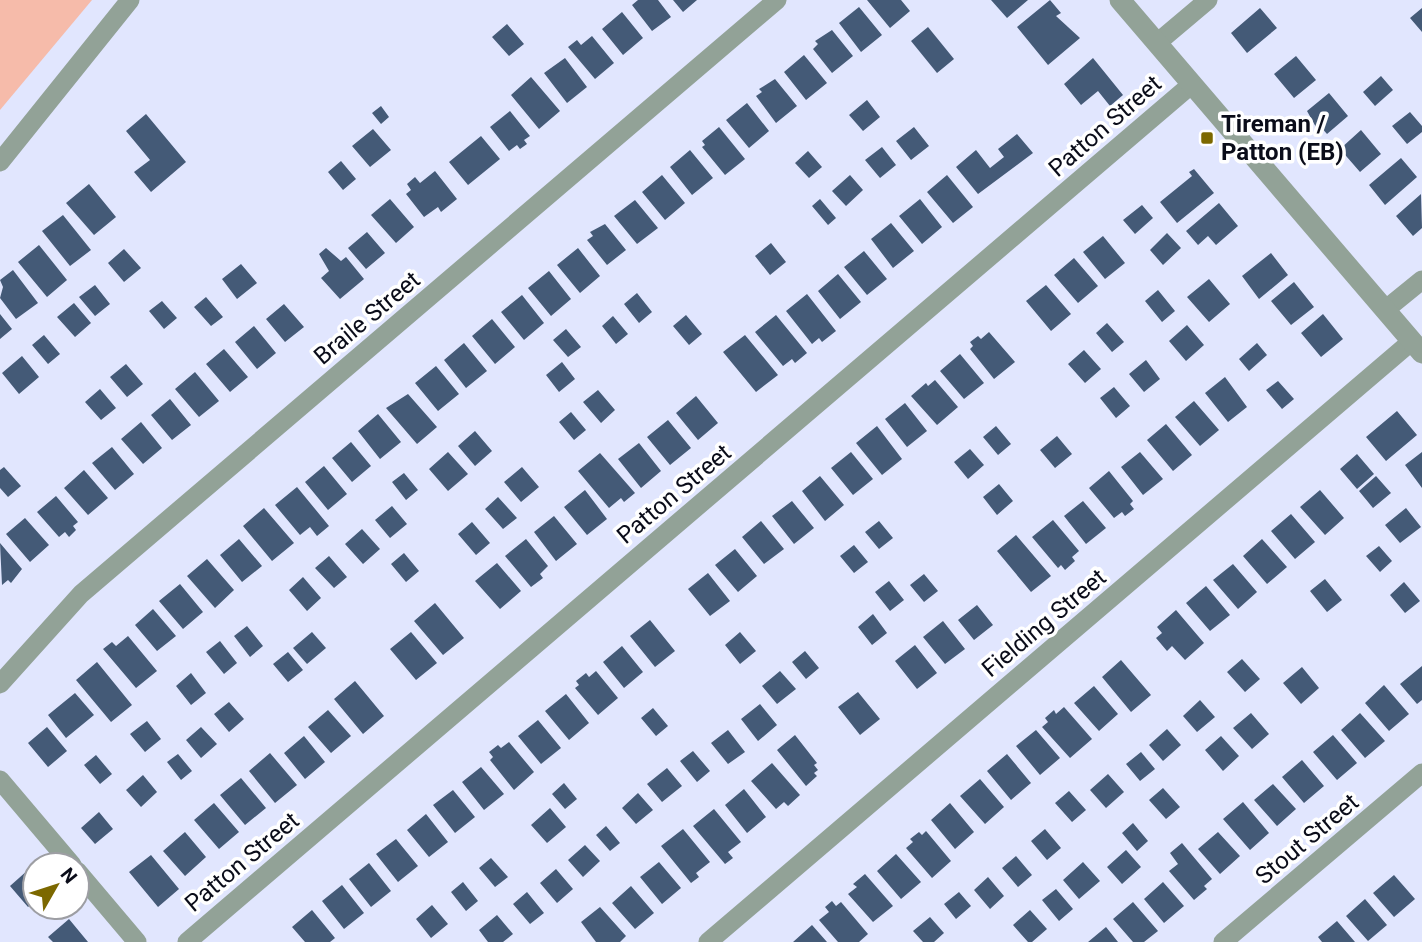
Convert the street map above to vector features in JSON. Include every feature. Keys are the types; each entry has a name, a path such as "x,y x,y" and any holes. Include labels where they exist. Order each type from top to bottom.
{"street":[{"path":"0,162 131,0"},
{"name":"Braile Street","path":"0,684 81,594 777,0"},
{"path":"1120,0 1417,347"},
{"name":"Patton Street","path":"1157,43 1208,0"},
{"name":"Patton Street","path":"187,942 1192,84"},
{"path":"1385,310 1422,279"},
{"name":"Fielding Street","path":"708,942 1417,347"},
{"name":"Stout Street","path":"1223,942 1422,773"},
{"path":"0,780 60,851"},
{"path":"91,888 137,942"}],"shaded area":[{"path":"0,0 92,0 0,110"}],"building":[{"path":"638,0 658,0 671,17 652,31 632,5"},
{"path":"673,0 697,0 683,12"},
{"path":"867,0 901,0 910,11 890,28"},
{"path":"991,0 1028,0 1007,18"},
{"path":"1050,0 1061,13 1056,16 1080,38 1048,65 1017,27"},
{"path":"859,7 882,35 861,52 839,23"},
{"path":"1260,8 1277,28 1247,53 1231,33"},
{"path":"1422,8 1422,32 1410,18"},
{"path":"622,12 643,38 623,55 602,29"},
{"path":"507,24 524,44 509,56 492,37"},
{"path":"928,27 954,59 937,73 911,41"},
{"path":"832,30 853,56 832,73 813,49 818,44 815,41"},
{"path":"592,36 614,63 595,79 568,47 577,40 581,45"},
{"path":"804,55 827,83 806,100 784,72"},
{"path":"1296,56 1316,80 1294,98 1274,74"},
{"path":"565,58 587,87 567,103 544,73"},
{"path":"1093,58 1123,95 1110,106 1098,91 1081,105 1064,84"},
{"path":"1381,76 1393,90 1375,106 1363,92"},
{"path":"531,77 560,111 539,129 511,95"},
{"path":"775,79 797,106 776,123 756,96 762,92 759,89"},
{"path":"1329,93 1348,116 1327,134 1320,126 1317,129 1307,111"},
{"path":"867,100 880,117 863,131 849,115"},
{"path":"747,103 769,131 749,148 726,120"},
{"path":"381,106 389,117 381,124 372,113"},
{"path":"510,111 530,136 524,140 527,144 520,149 517,145 509,151 490,127"},
{"path":"1410,112 1422,126 1422,132 1407,144 1392,126"},
{"path":"146,114 186,162 151,192 134,172 150,160 126,131"},
{"path":"719,127 745,159 725,175 702,147 705,145 702,141"},
{"path":"914,127 929,146 911,160 896,141"},
{"path":"373,129 391,150 370,167 352,146"},
{"path":"1361,130 1381,154 1360,172 1340,149"},
{"path":"1017,134 1033,153 978,194 956,167 976,150 990,168 1004,157 998,149"},
{"path":"481,136 500,159 468,185 449,162"},
{"path":"882,147 896,165 880,178 865,160"},
{"path":"690,150 713,178 692,195 670,167"},
{"path":"808,151 822,167 809,178 795,163"},
{"path":"1401,158 1417,177 1385,205 1369,185"},
{"path":"341,161 356,179 343,190 328,172"},
{"path":"1194,169 1214,193 1177,223 1160,202 1192,176 1189,172"},
{"path":"435,171 457,199 441,212 438,207 424,217 406,194 411,190 407,184 415,177 420,183"},
{"path":"662,175 685,203 665,220 642,192"},
{"path":"850,175 863,190 846,206 832,191"},
{"path":"947,175 973,207 953,223 927,192"},
{"path":"89,184 116,217 94,235 66,203"},
{"path":"1421,194 1422,228 1413,236 1396,216"},
{"path":"390,199 414,227 396,243 371,215"},
{"path":"820,199 836,218 828,225 812,206"},
{"path":"920,199 942,227 922,244 899,216"},
{"path":"635,200 658,228 637,244 614,216"},
{"path":"1219,203 1238,226 1216,245 1208,236 1198,245 1186,231"},
{"path":"1142,205 1153,218 1135,234 1123,220"},
{"path":"63,215 91,250 70,266 42,231"},
{"path":"891,223 914,251 893,268 871,239"},
{"path":"605,224 626,250 607,265 587,240 593,236 590,232"},
{"path":"367,232 385,253 366,269 348,248"},
{"path":"1167,233 1181,248 1163,265 1150,250"},
{"path":"1103,236 1125,263 1105,279 1083,252"},
{"path":"771,243 786,262 770,275 755,256"},
{"path":"39,245 67,280 47,297 18,262"},
{"path":"326,248 341,261 346,257 364,279 340,299 321,278 329,271 319,254"},
{"path":"578,248 600,276 580,293 557,265"},
{"path":"124,249 141,268 124,282 108,263"},
{"path":"864,251 887,279 867,295 844,267"},
{"path":"1271,253 1288,275 1259,299 1242,276"},
{"path":"1074,258 1098,286 1078,303 1054,275"},
{"path":"241,264 257,283 237,299 222,279"},
{"path":"13,270 38,303 16,319 0,298 3,287 0,280"},
{"path":"549,271 571,299 551,316 528,288"},
{"path":"838,274 861,302 840,319 818,291"},
{"path":"1209,279 1230,304 1209,322 1187,297"},
{"path":"1294,282 1314,307 1291,325 1271,301"},
{"path":"95,285 110,304 95,316 79,297"},
{"path":"1046,285 1071,314 1051,331 1026,301"},
{"path":"1158,290 1175,311 1162,322 1145,301"},
{"path":"637,293 652,312 639,323 624,304"},
{"path":"807,294 836,331 822,342 819,338 812,344 786,311"},
{"path":"522,295 544,323 524,340 501,312"},
{"path":"206,297 223,317 211,326 194,307"},
{"path":"162,301 177,318 164,329 149,311"},
{"path":"74,303 91,323 75,337 57,317"},
{"path":"284,304 304,327 285,342 266,319"},
{"path":"0,314 12,329 0,339"},
{"path":"1323,314 1343,339 1321,357 1301,333"},
{"path":"686,315 702,334 689,345 673,326"},
{"path":"776,315 807,353 795,363 792,359 783,366 755,332"},
{"path":"613,316 628,334 616,344 602,326"},
{"path":"492,319 515,347 495,364 472,336"},
{"path":"1107,323 1124,342 1112,352 1096,333"},
{"path":"1187,325 1204,345 1186,361 1169,341"},
{"path":"254,326 276,353 257,369 235,342"},
{"path":"566,329 581,347 568,357 553,340"},
{"path":"989,332 1015,362 994,379 970,349 973,346 970,342 978,336 981,339"},
{"path":"44,335 60,354 48,364 32,345"},
{"path":"745,335 778,375 756,392 723,352"},
{"path":"464,343 487,371 466,388 444,360"},
{"path":"1257,343 1267,355 1249,371 1239,359"},
{"path":"224,349 248,377 230,392 206,364"},
{"path":"1084,350 1101,369 1085,383 1068,364"},
{"path":"960,354 984,383 964,399 940,371"},
{"path":"22,356 39,377 19,394 2,373"},
{"path":"1146,360 1160,379 1144,392 1129,374"},
{"path":"562,362 575,379 559,392 546,375"},
{"path":"126,364 143,384 127,397 110,377"},
{"path":"436,366 459,394 438,411 415,383"},
{"path":"195,372 219,401 199,417 175,389"},
{"path":"1225,377 1247,407 1228,422 1205,393"},
{"path":"935,380 958,407 937,425 911,396 926,383 928,386"},
{"path":"1278,381 1294,399 1282,409 1266,390"},
{"path":"1114,387 1130,406 1116,418 1100,398"},
{"path":"100,389 116,408 101,420 85,402"},
{"path":"598,390 615,410 601,423 583,402"},
{"path":"408,394 437,427 417,444 386,408"},
{"path":"696,396 718,423 698,440 676,413"},
{"path":"170,399 191,425 172,440 151,415"},
{"path":"1194,401 1219,430 1200,446 1175,417"},
{"path":"905,403 927,431 907,447 885,419"},
{"path":"1397,411 1417,435 1386,461 1366,437"},
{"path":"571,412 586,430 574,440 559,422"},
{"path":"378,414 401,442 380,459 358,431"},
{"path":"668,420 691,448 670,465 647,437"},
{"path":"141,422 162,448 143,464 121,439"},
{"path":"1166,424 1192,455 1173,471 1147,440"},
{"path":"877,426 902,459 882,475 856,443"},
{"path":"996,426 1011,444 998,455 983,437"},
{"path":"475,431 492,451 475,466 458,446"},
{"path":"1057,436 1072,454 1055,468 1040,450"},
{"path":"351,442 371,466 352,482 332,458"},
{"path":"639,443 661,471 641,488 618,459"},
{"path":"112,447 134,474 115,490 92,463"},
{"path":"970,449 984,465 968,479 954,462"},
{"path":"448,452 468,474 448,491 429,469"},
{"path":"851,452 873,479 853,495 831,468"},
{"path":"1140,452 1163,479 1143,495 1121,467"},
{"path":"1422,452 1422,488 1405,465"},
{"path":"600,453 635,493 624,502 621,498 609,508 578,471"},
{"path":"1357,454 1374,474 1357,489 1340,469"},
{"path":"324,466 347,494 328,510 305,482"},
{"path":"4,467 21,486 8,497 0,488 0,470"},
{"path":"522,467 539,487 521,502 504,482"},
{"path":"84,470 108,498 88,515 64,488"},
{"path":"1109,471 1133,501 1130,504 1134,509 1125,516 1122,512 1114,518 1089,488"},
{"path":"404,473 418,490 406,500 392,482"},
{"path":"820,476 844,505 825,521 802,491"},
{"path":"1376,476 1391,493 1373,508 1359,491"},
{"path":"999,484 1013,501 997,515 983,497"},
{"path":"297,487 329,526 317,536 310,527 300,535 275,505"},
{"path":"585,490 607,519 587,535 564,507"},
{"path":"1320,490 1344,518 1325,535 1300,507"},
{"path":"56,496 78,522 73,526 76,530 69,537 65,532 59,537 37,512"},
{"path":"498,497 517,518 503,529 485,509"},
{"path":"792,501 814,528 794,544 772,516"},
{"path":"1083,501 1106,528 1086,544 1064,516"},
{"path":"392,506 407,524 390,538 375,520"},
{"path":"264,508 294,543 272,561 243,526"},
{"path":"1406,508 1421,527 1400,543 1385,525"},
{"path":"1291,514 1315,542 1295,559 1271,531"},
{"path":"554,516 577,544 556,561 534,532"},
{"path":"25,518 49,545 30,562 6,534"},
{"path":"1053,520 1079,551 1072,557 1075,561 1065,570 1061,565 1058,568 1032,537"},
{"path":"761,521 784,549 764,564 742,537"},
{"path":"879,521 893,538 879,549 865,532"},
{"path":"472,522 490,543 476,555 458,534"},
{"path":"362,529 380,549 363,564 345,544"},
{"path":"1016,535 1051,576 1031,592 997,551"},
{"path":"239,539 262,566 242,582 220,555"},
{"path":"526,539 548,566 540,574 543,578 531,587 505,556"},
{"path":"1262,539 1287,567 1267,584 1243,556"},
{"path":"0,543 22,569 11,583 8,580 2,585"},
{"path":"854,545 868,562 854,573 840,556"},
{"path":"1379,546 1392,561 1380,572 1366,556"},
{"path":"735,549 757,576 738,592 715,565"},
{"path":"404,553 419,571 406,582 391,564"},
{"path":"329,556 347,577 334,588 315,568"},
{"path":"207,559 234,590 215,608 187,576"},
{"path":"497,563 521,591 500,609 475,581"},
{"path":"1233,564 1257,592 1238,609 1213,580"},
{"path":"708,573 730,601 710,616 688,589"},
{"path":"924,574 938,591 924,602 910,585"},
{"path":"303,577 321,598 307,611 289,590"},
{"path":"1325,579 1342,600 1327,612 1310,591"},
{"path":"889,581 904,600 890,611 875,592"},
{"path":"1404,582 1420,601 1405,613 1390,595"},
{"path":"180,584 203,612 183,629 159,601"},
{"path":"1206,586 1230,615 1210,631 1186,603"},
{"path":"435,603 464,638 443,655 414,621"},
{"path":"977,605 993,625 974,640 958,620"},
{"path":"153,609 176,636 157,651 135,625"},
{"path":"1176,610 1204,643 1185,660 1172,646 1167,651 1156,638 1162,633 1157,627"},
{"path":"873,614 887,633 872,645 858,627"},
{"path":"650,620 675,651 655,667 630,636"},
{"path":"943,621 965,649 945,664 923,637"},
{"path":"247,626 263,646 250,657 234,636"},
{"path":"312,632 326,648 307,664 293,648"},
{"path":"411,632 437,663 416,680 390,649"},
{"path":"740,632 756,651 740,664 725,645"},
{"path":"128,636 157,671 136,688 103,649 112,642 116,646"},
{"path":"220,641 237,663 224,674 206,652"},
{"path":"915,645 937,673 917,689 895,661"},
{"path":"622,646 643,672 624,688 603,662"},
{"path":"805,651 819,668 806,679 792,662"},
{"path":"288,652 303,670 288,682 273,664"},
{"path":"1242,659 1260,679 1245,692 1227,672"},
{"path":"1121,660 1151,695 1131,712 1102,677"},
{"path":"97,662 132,705 111,722 76,680"},
{"path":"1422,666 1422,700 1417,704 1400,684"},
{"path":"1302,667 1319,688 1301,704 1283,683"},
{"path":"596,671 618,698 598,715 575,688 579,685 576,681 586,673 589,677"},
{"path":"780,671 796,689 777,704 762,686"},
{"path":"191,673 206,693 191,705 176,686"},
{"path":"355,681 384,716 363,734 334,699"},
{"path":"1384,685 1409,714 1389,731 1365,703"},
{"path":"1094,686 1118,714 1099,731 1074,703"},
{"path":"858,692 880,719 860,735 838,707"},
{"path":"75,693 94,715 66,738 48,715"},
{"path":"566,694 589,723 569,740 545,711"},
{"path":"1200,700 1215,717 1197,732 1183,716"},
{"path":"229,702 244,719 229,732 214,714"},
{"path":"760,704 777,725 758,741 741,719"},
{"path":"1064,707 1092,739 1070,758 1042,727 1048,722 1045,718 1054,710 1056,714"},
{"path":"653,708 668,726 656,736 641,718"},
{"path":"328,710 351,736 331,753 308,727"},
{"path":"1251,713 1269,734 1252,749 1233,728"},
{"path":"1360,713 1385,741 1365,758 1341,730"},
{"path":"538,720 561,748 541,764 518,736"},
{"path":"147,721 161,739 145,752 130,734"},
{"path":"47,727 67,751 48,767 28,743"},
{"path":"201,727 217,744 201,758 186,740"},
{"path":"1167,729 1181,745 1163,761 1149,745"},
{"path":"728,730 745,752 728,764 711,743"},
{"path":"1036,730 1060,758 1040,775 1016,746"},
{"path":"795,735 817,763 814,765 818,770 814,773 817,776 806,786 777,750"},
{"path":"1333,735 1357,763 1337,780 1313,752"},
{"path":"304,736 325,762 305,779 284,753"},
{"path":"1221,736 1239,756 1223,771 1205,750"},
{"path":"509,742 534,772 514,790 490,760 493,757 489,752 498,745 501,748"},
{"path":"693,751 710,771 697,782 680,761"},
{"path":"1141,752 1155,769 1140,781 1126,764"},
{"path":"270,753 297,785 275,803 249,771"},
{"path":"178,754 192,771 181,780 167,762"},
{"path":"1007,754 1031,783 1011,800 987,771"},
{"path":"96,755 112,774 100,784 84,765"},
{"path":"1302,760 1324,786 1304,803 1282,777"},
{"path":"772,763 800,795 788,806 784,802 776,809 751,781"},
{"path":"481,767 504,794 484,810 462,782"},
{"path":"667,768 682,786 662,802 647,784"},
{"path":"1108,774 1124,792 1106,808 1090,790"},
{"path":"143,775 157,792 141,807 126,790"},
{"path":"241,778 266,808 245,825 220,795"},
{"path":"980,779 1004,807 985,824 960,796"},
{"path":"564,783 577,799 565,809 552,794"},
{"path":"1273,784 1296,809 1277,826 1254,800"},
{"path":"1163,788 1180,807 1166,819 1149,800"},
{"path":"744,789 766,817 747,833 725,805"},
{"path":"453,790 475,817 455,833 433,805"},
{"path":"1069,791 1086,810 1072,822 1055,803"},
{"path":"638,793 653,810 636,824 622,808"},
{"path":"1243,802 1269,833 1250,850 1223,819"},
{"path":"214,803 239,832 219,849 194,820"},
{"path":"950,803 974,832 955,849 931,820"},
{"path":"550,808 566,827 547,843 531,825"},
{"path":"714,809 741,842 728,852 733,858 725,864 693,826"},
{"path":"99,812 113,829 95,844 81,828"},
{"path":"426,814 448,842 429,857 407,830"},
{"path":"1133,823 1148,841 1137,851 1122,833"},
{"path":"606,826 620,843 610,851 596,835"},
{"path":"683,829 710,862 696,873 699,877 691,883 661,846"},
{"path":"1045,829 1061,848 1047,860 1031,841"},
{"path":"926,831 951,861 932,878 906,848 913,842 910,839 919,832 922,835"},
{"path":"185,832 206,857 185,876 163,851"},
{"path":"1218,832 1240,856 1220,874 1198,849"},
{"path":"396,839 418,866 398,882 376,854"},
{"path":"1182,843 1212,879 1204,886 1207,889 1194,900 1169,871 1178,864 1170,853"},
{"path":"585,845 600,861 583,877 568,860"},
{"path":"1126,850 1141,867 1122,884 1107,867"},
{"path":"896,854 921,882 901,899 877,871"},
{"path":"151,855 179,889 158,907 129,872"},
{"path":"1016,856 1032,875 1018,887 1002,868"},
{"path":"491,858 508,877 495,887 479,868"},
{"path":"659,862 681,888 662,904 640,877"},
{"path":"1083,862 1100,881 1079,899 1063,880"},
{"path":"369,863 391,891 371,907 349,879"},
{"path":"556,869 573,889 557,903 540,883"},
{"path":"865,874 893,906 873,922 848,894 857,887 853,884"},
{"path":"1394,875 1415,899 1394,917 1373,893"},
{"path":"21,876 21,899 10,886"},
{"path":"988,877 1004,896 990,909 974,890"},
{"path":"463,882 478,901 466,911 451,892"},
{"path":"1163,882 1184,906 1164,923 1144,899"},
{"path":"342,885 364,913 344,929 322,901"},
{"path":"631,886 654,913 635,929 612,903"},
{"path":"1056,889 1073,909 1059,921 1042,900"},
{"path":"527,892 544,913 530,924 513,904"},
{"path":"959,892 971,906 956,919 944,904"},
{"path":"1365,899 1387,925 1368,941 1346,916"},
{"path":"832,901 836,906 841,902 868,934 859,942 838,942 819,920 829,912 825,907"},
{"path":"1133,902 1158,931 1144,942 1133,942 1113,919"},
{"path":"432,905 448,924 431,938 416,919"},
{"path":"600,907 626,936 620,942 596,942 581,922"},
{"path":"312,910 335,938 330,942 305,942 292,927"},
{"path":"1030,910 1047,929 1032,942 1028,942 1013,925"},
{"path":"497,915 513,934 503,942 488,942 479,930"},
{"path":"930,917 944,933 934,942 923,942 913,931"},
{"path":"67,921 71,921 88,942 53,942 48,937"},
{"path":"1337,921 1355,942 1322,942 1318,937"},
{"path":"812,925 827,942 793,942"},
{"path":"1106,927 1118,942 1088,942"}],"place":[{"name":"Tireman / Patton (EB)","path":"1207,138"}]}
